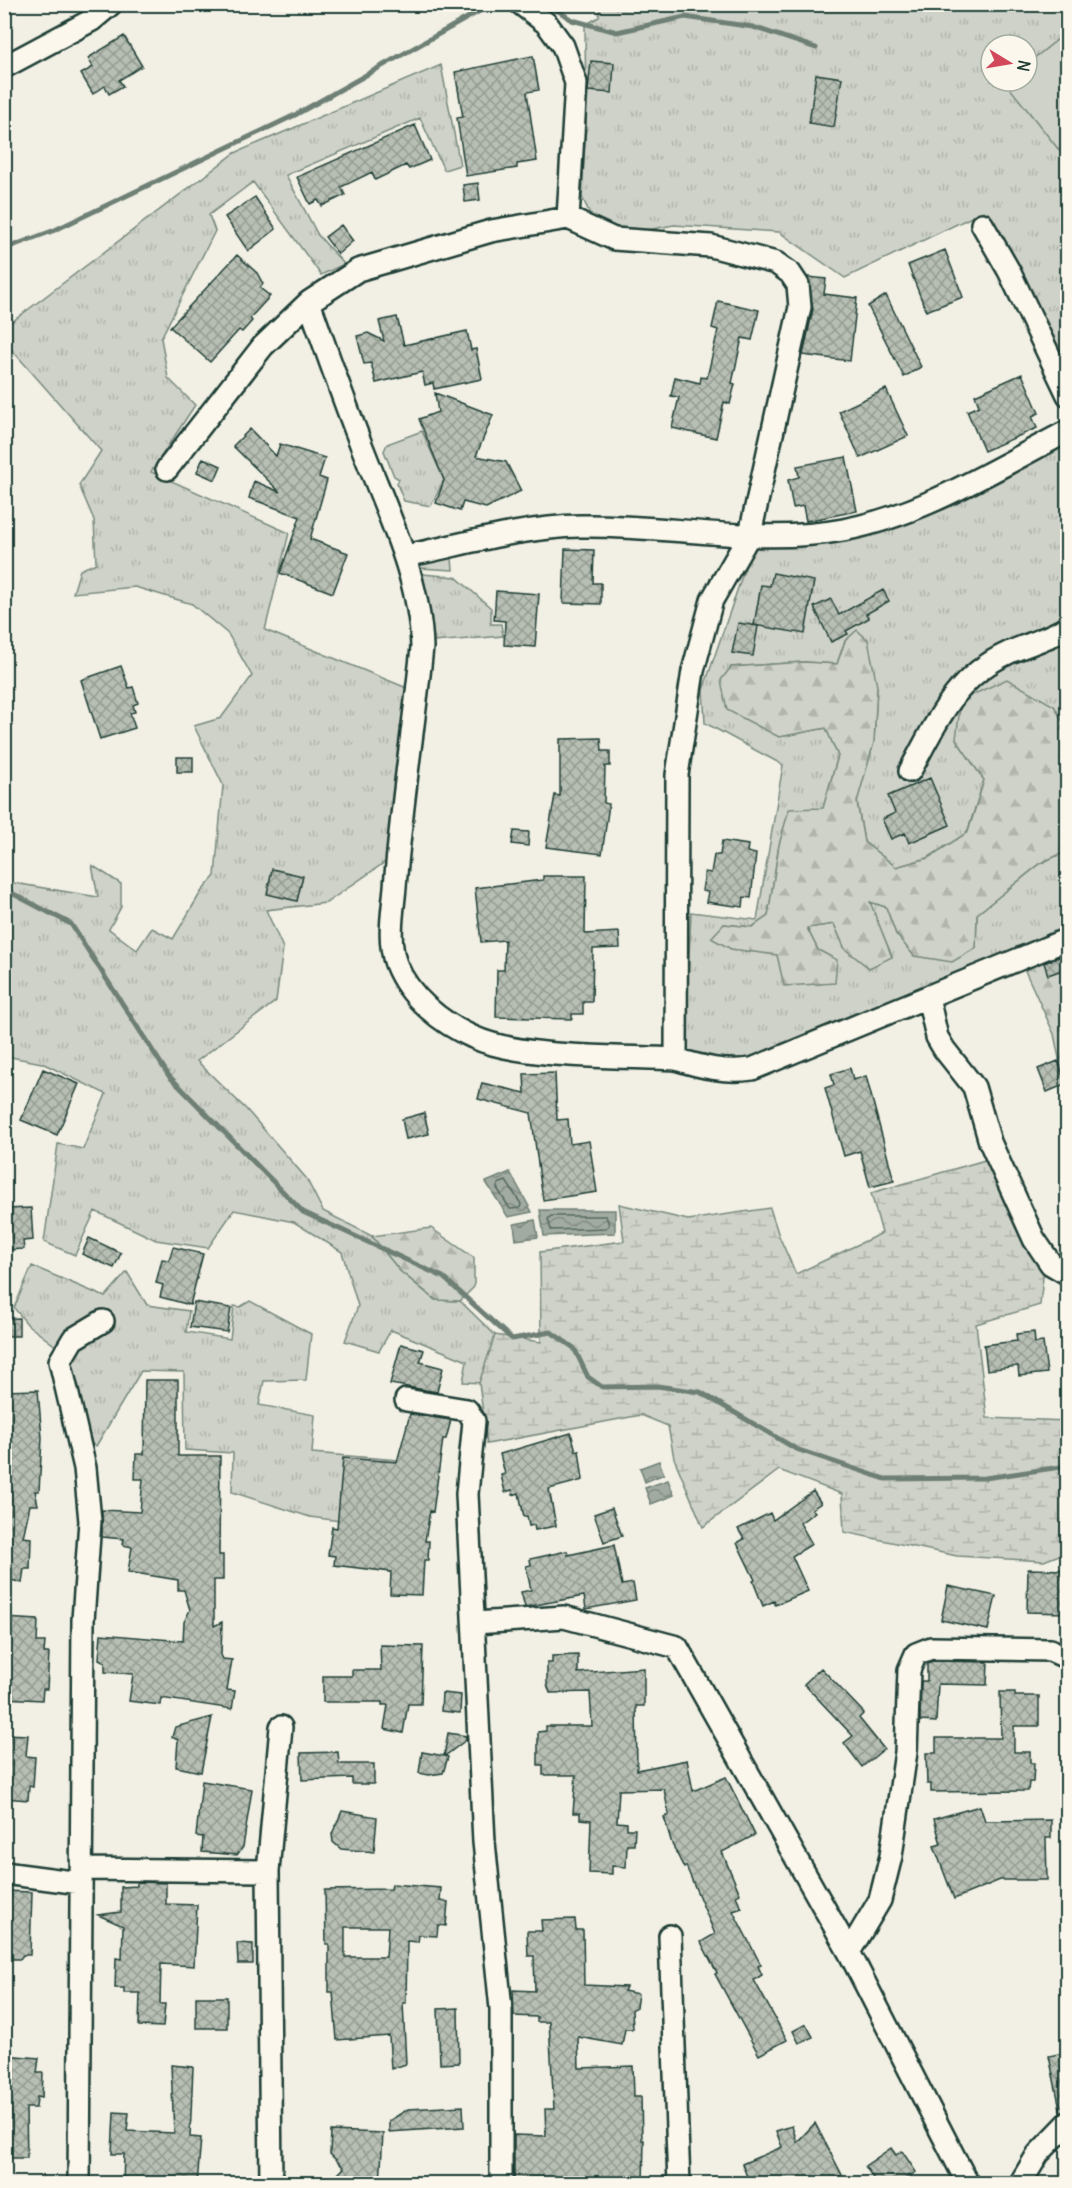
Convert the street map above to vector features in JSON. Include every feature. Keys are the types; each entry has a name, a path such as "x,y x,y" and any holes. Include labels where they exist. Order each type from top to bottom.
{"street":[{"path":"4,67 92,20 111,4"},
{"path":"521,4 548,24 563,46 576,83 568,218"},
{"path":"167,469 263,346 309,302 358,270 491,231 568,218 614,239 711,246 776,263 790,273 798,285 800,307 750,534 712,600 693,671 677,775 676,1059"},
{"path":"982,224 1009,271 1068,395"},
{"path":"309,302 352,424 405,556 422,629 422,647 397,859 391,938 396,963 411,992 427,1008 473,1038 529,1051 676,1059 722,1070 752,1069 1068,939"},
{"path":"405,556 533,531 578,526 750,534 843,530 923,506 1068,431"},
{"path":"910,771 952,696 970,675 1008,653 1040,642 1068,627"},
{"path":"928,997 937,1036 944,1049 974,1087 990,1142 1037,1245 1051,1264 1068,1274"},
{"path":"79,2184 83,1620 90,1521 89,1494 60,1361 72,1339 103,1322"},
{"path":"406,1400 467,1410 474,1421 467,1494 484,1842 501,2009 501,2184"},
{"path":"475,1623 564,1617 677,1647 849,1952 968,2184"},
{"path":"849,1952 880,1900 891,1856 906,1752 909,1670 916,1654 931,1648 1050,1650 1068,1658"},
{"path":"272,2184 268,1870 281,1727"},
{"path":"4,1873 80,1876 268,1870"},
{"path":"670,1936 679,2184"},
{"path":"1020,2184 1038,2154 1068,2124"}],"green space":[{"path":"600,5 1067,5 1067,32 1039,54 1039,33 979,33 979,93 1015,93 1067,160 1067,363 984,211 845,278 779,232 674,225 630,233 595,224 582,197 586,122 585,25 599,17"},
{"path":"1067,32 1067,160 1014,93 1039,93 1039,54"},
{"path":"441,65 460,165 444,170 420,118 286,175 318,235 344,264 321,275 253,182 209,215 215,231 161,338 168,378 195,405 151,472 289,533 265,630 407,688 388,860 326,903 266,910 283,948 276,1001 197,1061 246,1109 306,1178 323,1211 372,1236 400,1271 435,1300 460,1301 495,1335 482,1383 463,1382 467,1361 391,1330 379,1351 345,1341 358,1306 342,1252 294,1222 234,1210 208,1248 156,1240 95,1211 75,1255 44,1242 58,1144 83,1149 106,1094 42,1063 5,1056 4,876 8,882 98,897 92,865 121,884 121,907 109,929 137,950 152,928 173,939 201,892 215,876 223,785 194,726 221,718 252,676 228,634 192,604 135,587 73,593 80,570 96,563 94,520 79,485 101,451 5,342 5,327 235,153"},
{"path":"422,431 444,480 431,506 404,501 397,484 399,479 394,476 384,451 387,444"},
{"path":"1067,442 1067,729 1054,706 956,739 984,780 967,833 928,858 896,867 864,842 857,801 874,742 877,687 845,641 837,664 804,662 731,667 779,737 826,728 838,756 823,808 779,845 768,916 752,927 724,924 731,949 836,960 818,950 807,928 834,924 845,949 892,956 869,902 886,907 896,934 976,948 977,914 1041,863 1067,851 1067,928 757,1057 722,1063 693,1057 685,1046 691,912 757,920 783,765 705,723 703,690 752,547 835,541"},
{"path":"452,558 453,570 419,568 417,562"},
{"path":"423,574 456,577 491,608 491,624 501,624 503,636 434,642"},
{"path":"857,630 868,640 877,686 874,742 857,802 864,842 896,867 928,858 968,832 984,780 956,739 961,700 1007,679 1054,706 1067,729 1067,851 1041,863 977,914 976,948 952,962 914,956 896,934 886,907 870,902 892,957 869,968 845,949 834,924 807,928 818,950 837,960 835,983 784,986 777,955 731,949 711,938 724,924 752,927 768,916 779,845 789,809 823,808 838,756 826,728 779,737 727,710 721,680 731,667 804,662 837,664 845,641"},
{"path":"1067,944 1067,1097 1054,1034 1021,962"},
{"path":"992,1158 1044,1268 1040,1305 976,1324 987,1418 1067,1421 1067,1552 1044,1561 957,1556 844,1532 842,1494 779,1470 703,1527 674,1458 668,1426 641,1415 487,1444 479,1383 495,1335 541,1342 540,1252 624,1241 619,1204 688,1220 770,1208 779,1236 796,1274 882,1233 871,1193"},
{"path":"431,1228 474,1258 474,1287 460,1301 436,1300 400,1271 372,1236"},
{"path":"32,1266 105,1297 127,1272 147,1305 189,1311 186,1332 230,1339 234,1306 240,1307 250,1301 311,1334 306,1380 264,1381 259,1405 315,1415 312,1453 398,1460 386,1527 310,1517 232,1492 233,1453 185,1450 184,1372 141,1371 96,1446 85,1441 70,1357 28,1325 14,1308"}],"water":[{"path":"510,1172 532,1212 508,1217 486,1182"},
{"path":"540,1210 615,1210 615,1233 544,1236"},
{"path":"535,1220 538,1237 516,1240 514,1224"},
{"path":"659,1461 664,1474 645,1482 640,1468"},
{"path":"668,1480 674,1495 651,1504 645,1488"}],"building":[{"path":"124,36 142,66 119,80 123,86 109,94 105,86 93,94 81,74 93,67 88,58"},
{"path":"533,56 539,90 527,92 537,161 517,164 517,168 466,176 457,118 463,117 455,72"},
{"path":"591,61 614,63 612,93 588,91"},
{"path":"816,74 842,78 834,127 809,123"},
{"path":"415,125 430,160 409,169 406,165 375,180 372,172 341,187 345,195 322,206 318,200 310,204 297,177"},
{"path":"478,183 480,200 465,202 463,185"},
{"path":"255,197 276,229 248,251 225,217"},
{"path":"341,225 353,241 338,254 325,237"},
{"path":"945,250 963,297 926,311 908,265"},
{"path":"237,255 257,273 263,284 260,288 270,296 250,318 252,321 242,332 239,330 210,362 170,327"},
{"path":"808,277 826,279 824,294 857,298 850,361 803,355 813,309"},
{"path":"886,295 921,367 904,377 868,306"},
{"path":"718,301 759,310 752,340 742,338 730,404 724,402 716,438 672,428 679,397 671,396 675,377 700,383 701,377 707,378 718,330 712,328"},
{"path":"397,317 404,345 467,331 471,350 476,349 482,379 434,389 433,383 425,385 422,372 376,383 371,363 364,364 357,336 368,333 384,341 379,321"},
{"path":"1022,374 1039,413 1032,416 1037,428 984,451 967,411 979,406 975,395"},
{"path":"886,389 908,436 860,458 839,411"},
{"path":"435,393 493,415 476,456 506,462 521,491 486,508 463,502 460,511 436,503 444,480 419,419 438,412"},
{"path":"250,429 276,456 280,444 325,458 319,477 327,480 310,539 348,553 333,593 280,573 300,517 249,498 254,481 280,492 233,446"},
{"path":"846,457 857,511 806,521 803,506 793,508 788,480 799,477 797,466"},
{"path":"203,458 221,466 215,480 197,472"},
{"path":"565,549 594,550 593,583 601,583 601,604 563,603"},
{"path":"773,573 814,581 805,634 754,625 761,585 770,586"},
{"path":"883,590 889,601 866,614 869,618 846,631 848,634 831,642 814,607 831,599 839,615"},
{"path":"496,591 539,594 535,647 504,645 505,621 494,620"},
{"path":"738,623 758,626 753,656 732,653"},
{"path":"121,666 129,688 133,687 138,703 133,705 135,712 130,713 135,728 100,739 81,680"},
{"path":"601,738 602,751 610,751 610,766 605,766 604,803 609,804 602,854 546,847 555,795 560,796 560,739"},
{"path":"177,757 193,757 193,772 177,772"},
{"path":"930,778 950,825 909,843 905,833 891,839 882,819 895,813 888,796"},
{"path":"514,831 529,832 528,846 512,844"},
{"path":"722,841 748,845 747,852 756,854 751,898 744,897 743,907 706,902 708,892 702,891 705,872 711,873 714,855 720,855"},
{"path":"272,869 303,876 297,901 267,894"},
{"path":"543,876 586,876 585,934 619,932 620,948 593,949 592,1002 583,1002 583,1014 572,1014 572,1019 496,1017 497,970 504,970 505,940 481,942 475,888 543,880"},
{"path":"1068,953 1068,968 1048,975 1044,963"},
{"path":"1058,1061 1066,1084 1047,1092 1038,1069"},
{"path":"850,1068 853,1080 866,1076 894,1181 870,1187 860,1151 844,1156 825,1088 834,1085 831,1074"},
{"path":"43,1069 79,1084 57,1135 21,1120"},
{"path":"555,1073 557,1120 568,1119 570,1144 589,1141 597,1192 543,1200 531,1113 478,1099 482,1083 525,1093 524,1074"},
{"path":"424,1113 429,1134 406,1139 402,1119"},
{"path":"31,1208 33,1240 23,1241 24,1249 4,1250 4,1209"},
{"path":"89,1238 121,1253 114,1268 82,1254"},
{"path":"173,1247 203,1254 190,1305 160,1297 163,1285 156,1283 162,1259 169,1260"},
{"path":"194,1302 231,1308 227,1332 190,1327"},
{"path":"19,1318 19,1336 4,1336 4,1319"},
{"path":"1034,1332 1035,1343 1043,1342 1047,1373 1019,1376 1018,1366 987,1370 984,1345 1017,1341 1016,1334"},
{"path":"401,1344 424,1350 420,1362 443,1368 437,1392 390,1384"},
{"path":"145,1380 178,1380 178,1456 220,1456 219,1555 223,1555 223,1580 214,1580 214,1626 222,1622 221,1655 223,1659 232,1660 227,1690 235,1691 232,1709 161,1698 160,1705 129,1701 133,1674 105,1672 105,1662 99,1659 101,1634 183,1641 184,1622 190,1610 184,1590 178,1590 178,1580 128,1572 132,1547 123,1545 124,1539 102,1537 102,1510 140,1512 143,1479 135,1479 136,1454 144,1454"},
{"path":"38,1390 42,1438 39,1491 35,1491 38,1505 30,1505 23,1537 31,1538 30,1569 24,1569 22,1583 4,1578 4,1391"},
{"path":"410,1414 451,1420 446,1439 443,1439 433,1512 430,1511 425,1541 429,1541 428,1560 424,1560 422,1595 390,1594 391,1572 334,1565 335,1556 328,1555 332,1527 337,1528 343,1458 397,1462"},
{"path":"571,1433 576,1451 579,1450 583,1480 549,1489 556,1526 535,1530 534,1525 529,1526 527,1516 524,1517 519,1493 513,1495 512,1490 505,1492 501,1475 505,1474 500,1454"},
{"path":"813,1491 821,1503 812,1509 815,1512 800,1523 812,1544 792,1556 808,1591 775,1605 774,1601 763,1606 753,1581 755,1580 737,1543 744,1539 738,1529 770,1513 773,1520"},
{"path":"612,1508 622,1536 604,1542 594,1514"},
{"path":"614,1545 622,1585 633,1583 636,1600 586,1609 584,1596 525,1607 521,1592 531,1590 526,1566 531,1565 530,1559 567,1551 568,1555"},
{"path":"1028,1569 1066,1570 1065,1613 1027,1612"},
{"path":"948,1586 996,1596 988,1630 941,1620"},
{"path":"4,1618 38,1620 37,1642 45,1642 44,1653 49,1653 47,1689 43,1689 42,1700 4,1698"},
{"path":"380,1645 423,1646 421,1704 408,1704 403,1733 384,1729 388,1705 382,1705 382,1702 323,1702 323,1676 352,1676 352,1670 381,1670"},
{"path":"578,1655 578,1673 644,1668 644,1706 636,1706 637,1770 687,1760 693,1791 726,1777 755,1835 722,1852 740,1894 736,1896 742,1908 733,1911 761,1965 758,1966 762,1975 754,1980 787,2040 759,2055 715,1974 717,1973 701,1942 715,1934 686,1866 684,1868 672,1844 664,1817 669,1815 664,1789 619,1790 617,1822 627,1823 627,1829 635,1829 634,1845 627,1845 626,1867 612,1866 612,1874 589,1873 591,1820 580,1819 580,1813 573,1813 576,1775 543,1775 543,1765 538,1765 538,1732 546,1731 546,1726 592,1726 590,1692 550,1693 547,1684 547,1663 552,1663 552,1656"},
{"path":"933,1661 988,1662 987,1685 938,1684 936,1722 920,1721 921,1681 927,1681 927,1663"},
{"path":"821,1668 864,1713 859,1718 884,1749 862,1767 844,1743 853,1736 804,1684"},
{"path":"1000,1692 1015,1692 1015,1696 1039,1696 1039,1726 1014,1726 1014,1752 1030,1752 1030,1763 1034,1763 1033,1782 1029,1782 1028,1791 931,1792 931,1784 927,1784 926,1753 936,1753 936,1738 1001,1738"},
{"path":"442,1693 461,1695 460,1713 441,1711"},
{"path":"212,1717 201,1772 176,1767 178,1740 172,1737 175,1727"},
{"path":"448,1733 466,1736 466,1740 445,1756 448,1757 443,1773 429,1775 419,1773 422,1752 444,1756"},
{"path":"4,1734 28,1735 26,1756 35,1757 33,1787 29,1786 28,1800 4,1798"},
{"path":"338,1752 339,1764 374,1764 374,1784 352,1784 352,1778 302,1780 301,1753"},
{"path":"202,1781 252,1789 243,1847 237,1855 202,1852 203,1837 196,1836"},
{"path":"980,1806 985,1821 1051,1820 1051,1838 1046,1838 1047,1880 1000,1880 954,1899 934,1846 941,1844 934,1819"},
{"path":"342,1811 377,1817 374,1852 341,1849 333,1842 332,1834"},
{"path":"137,1882 166,1883 166,1904 197,1905 194,1966 161,1964 160,2004 165,2004 163,2027 139,2026 140,1993 124,1993 124,1988 115,1988 116,1958 122,1959 123,1926 98,1915 121,1912 121,1887 137,1886"},
{"path":"392,1884 441,1888 440,1901 448,1902 446,1926 438,1925 437,1936 419,1935 418,1942 407,1941 406,2003 403,2003 406,2064 391,2069 389,2036 337,2040 333,1992 329,1992 329,1944 326,1944 325,1890 391,1889","holes":["345,1927 388,1927 386,1957 345,1957"]},
{"path":"4,1891 32,1892 30,1955 23,1955 20,1959 4,1959"},
{"path":"575,1919 576,1930 583,1930 584,1985 626,1987 624,1991 638,1994 636,2007 632,2010 633,2029 625,2029 622,2045 578,2037 579,2068 633,2066 634,2097 641,2097 642,2140 644,2140 643,2184 514,2184 514,2135 546,2136 545,2109 554,2109 549,2022 537,2022 537,2017 514,2016 513,1990 535,1991 534,1956 528,1956 527,1931 542,1931 541,1920"},
{"path":"237,1943 253,1944 253,1964 238,1964"},
{"path":"196,1997 227,1997 227,2028 196,2028"},
{"path":"458,2008 459,2063 440,2064 438,2009"},
{"path":"806,2024 813,2037 799,2043 793,2031"},
{"path":"1068,2052 1068,2111 1061,2113 1049,2056"},
{"path":"4,2055 39,2058 37,2073 43,2073 42,2098 37,2097 36,2108 26,2108 27,2158 4,2158"},
{"path":"171,2065 193,2067 190,2137 201,2138 197,2184 123,2184 124,2154 112,2154 114,2112 129,2113 127,2131 174,2133"},
{"path":"463,2106 464,2127 389,2132 389,2121 408,2109"},
{"path":"815,2123 842,2175 825,2184 750,2184 742,2164 782,2147 776,2131 792,2126 797,2142"},
{"path":"331,2131 383,2133 380,2184 328,2184 344,2168 330,2154"},
{"path":"891,2148 896,2155 902,2151 916,2172 906,2179 909,2184 877,2184 865,2166"}],"waterway":[{"path":"4,249 55,230 295,115 492,4"},
{"path":"548,4 572,20 617,32 685,17 753,27 816,48"},
{"path":"4,889 71,924 169,1076 303,1212 443,1277 512,1339 551,1332 574,1348 588,1377 602,1387 657,1386 700,1392 796,1449 885,1479 985,1478 1068,1466"}]}
